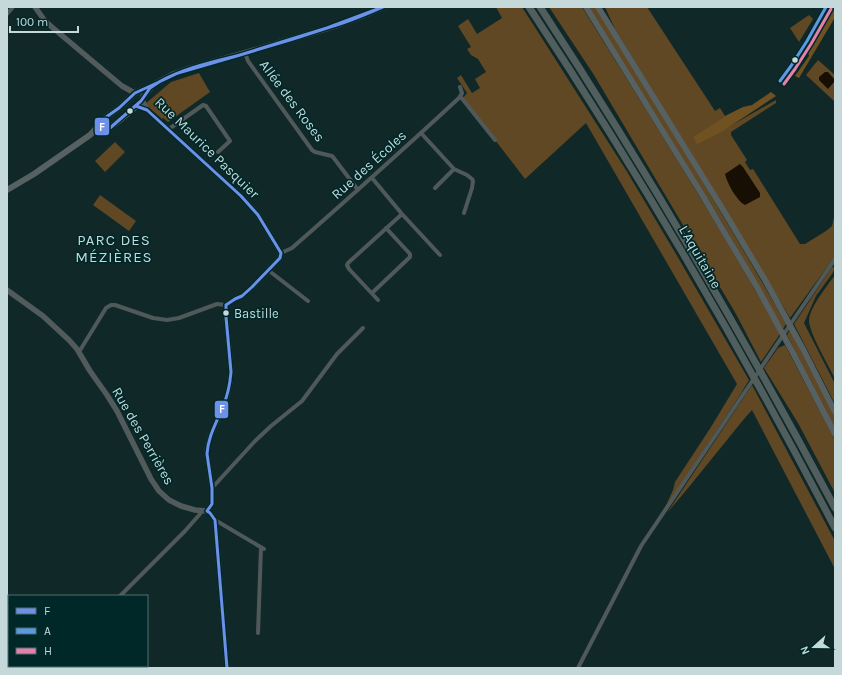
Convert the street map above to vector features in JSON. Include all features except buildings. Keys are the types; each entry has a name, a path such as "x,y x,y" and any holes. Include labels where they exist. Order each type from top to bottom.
{"highway":[{"name":"L'Aquitaine","path":"529,7 620,150 689,264 766,398 835,528"},
{"name":"L'Aquitaine","path":"540,7 624,139 693,253 835,508"}],"main road":[{"path":"90,136 102,120 119,108 137,92 166,78 183,71 347,22 383,7"},
{"path":"586,7 758,289 835,434"},
{"path":"598,7 765,280 803,349 835,412"},
{"path":"7,190 34,174 90,136 113,126 136,106 153,85"},
{"path":"137,92 141,93 143,98"},
{"path":"101,123 102,127 106,129"}],"street":[{"path":"7,14 13,7"},
{"path":"35,7 45,21 122,86 130,91 137,92"},
{"path":"780,81 790,68 820,20 826,7"},
{"name":"Allée des Roses","path":"245,53 248,61 312,150 332,156 358,190"},
{"path":"122,86 128,99"},
{"path":"460,87 462,91 460,96 495,140"},
{"name":"Rue des Écoles","path":"281,253 292,248 372,178 460,96"},
{"name":"Rue Maurice Pasquier","path":"143,98 147,110 241,196 253,209 281,253"},
{"path":"169,129 204,105 230,141 218,152"},
{"path":"136,106 147,110"},
{"path":"421,133 454,169 470,176 473,181 464,213"},
{"path":"435,188 454,169"},
{"path":"372,178 440,256"},
{"path":"378,300 348,269 347,265 402,214"},
{"path":"372,293 410,257 410,254 386,228"},
{"path":"79,352 106,308 111,305 153,318 167,320 179,318 217,304 226,305 242,296 252,287 280,258 281,253"},
{"path":"578,668 642,546 835,259"},
{"path":"268,270 308,301"},
{"name":"Rue des Perrières","path":"7,290 43,316 69,340 79,352 117,411 151,480 159,491 174,504 204,511"},
{"path":"121,595 200,514 212,504 212,488 207,448 210,436 225,401 231,372 226,305"},
{"path":"212,488 258,437 302,401 337,354 363,328"},
{"path":"204,511 210,513 215,520 263,548 258,633"},
{"path":"215,520 227,668"}],"shaded area":[{"path":"496,7 522,7 626,170 749,380 664,510 675,482 737,384 586,123 525,179 463,98 467,93 457,78 461,75 472,93 480,88 475,79 486,72 478,59 471,55 467,49 471,47 458,26 468,19 477,34 502,18"},
{"path":"549,7 582,7 683,169 732,251 780,334 761,362 736,314 594,75"},
{"path":"589,7 595,7 716,204 786,324 783,329 723,224"},
{"path":"605,7 647,7 715,111 720,108 725,116 694,137 697,145 776,100 776,103 731,132 731,135 747,160 745,162 750,170 753,169 800,244 805,244 826,231 832,226 835,216 835,256 790,318 615,29"},
{"path":"832,7 835,7 834,19 799,78 795,76 809,56 808,51 811,44 828,17"},
{"path":"809,15 813,19 799,42 790,28"},
{"path":"818,60 835,75 835,102 806,75"},
{"path":"825,72 828,72 835,81 828,89 819,80 819,77"},
{"path":"199,73 210,92 168,122 163,118 162,119 145,104 171,82"},
{"path":"771,92 776,96 723,131 697,145 693,137 725,116 743,107 752,105"},
{"path":"115,142 125,152 105,172 95,161"},
{"path":"740,164 760,193 760,197 745,205 739,200 733,191 725,174"},
{"path":"100,195 136,221 129,231 93,205"},
{"path":"832,267 835,268 816,296 804,323 835,384 835,404 794,324"},
{"path":"835,275 835,379 812,333 809,320 812,309"},
{"path":"790,330 835,417 835,428 787,335"},
{"path":"785,345 835,440 835,493 798,423 764,368 778,348"},
{"path":"752,385 835,541 835,569 752,410 667,513"}],"transit line":[{"name":"F","path":"383,7 355,19 327,28 383,7"},
{"name":"A","path":"780,81 807,41 826,7"},
{"name":"H","path":"784,84 811,44 831,9"},
{"name":"F","path":"240,55 327,28"},
{"name":"F","path":"240,55 327,28"},
{"name":"F","path":"159,82 188,69 240,55"},
{"name":"F","path":"159,82 178,73 240,55"},
{"name":"F","path":"159,82 150,88 141,101 110,128 106,129 102,127 102,120 119,108 135,93 159,82"},
{"name":"F","path":"136,106 147,110 241,196 258,215 281,253"},
{"name":"F","path":"226,305 242,296 252,287 280,258 281,253"},
{"name":"F","path":"207,511 212,504 212,488 207,454 208,447 211,435 226,398 231,372 226,305"},
{"name":"F","path":"207,511 215,520 227,668"}],"place":[{"name":"Bastille","path":"226,313"}],"district":[{"name":"PARC DES MÉZIÈRES","path":"114,248"}]}
